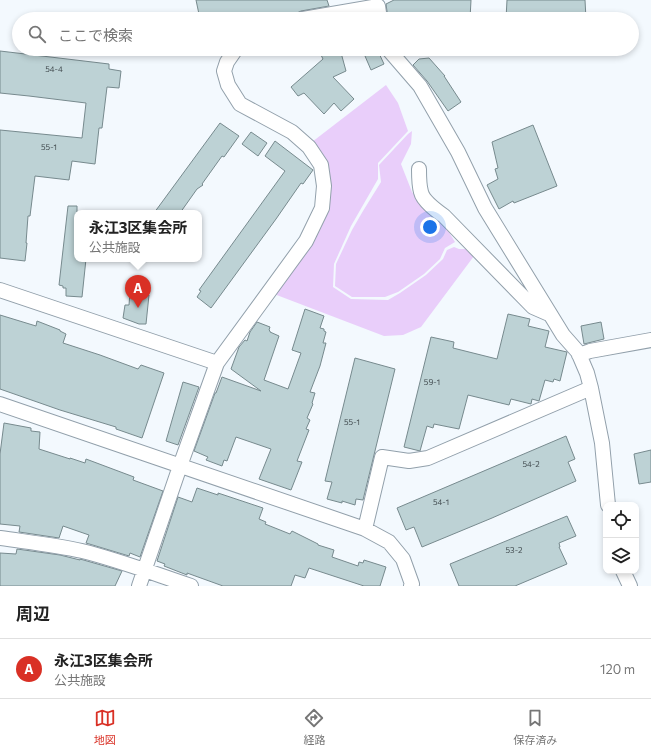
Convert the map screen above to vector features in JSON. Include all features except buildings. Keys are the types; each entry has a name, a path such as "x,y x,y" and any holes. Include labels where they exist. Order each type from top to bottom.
{"street":[{"path":"343,12 378,6 379,12"},
{"path":"139,586 217,363 306,241 322,208 324,186 321,165 309,147 292,132 240,104 228,86 224,71 231,56"},
{"path":"394,56 420,86 458,152 486,208 562,335 578,352 587,373 591,388 602,443 608,502"},
{"path":"419,170 421,193 424,199 444,216 533,307 549,314"},
{"path":"0,290 217,363"},
{"path":"579,356 590,351 651,340"},
{"path":"366,529 382,457 409,461 428,458 591,388"},
{"path":"0,404 366,529 389,542 403,560 412,584 411,586"},
{"path":"0,538 55,545 82,551 190,586"},
{"path":"624,574 630,586"}],"shaded area":[{"path":"386,85 398,103 408,131 378,163 378,179 351,226 334,264 333,287 351,299 388,300 426,275 443,259 447,250 454,247 459,249 468,249 474,256 421,327 403,335 384,336 274,294 315,239 321,228 329,206 331,184 327,169 312,142"},
{"path":"412,131 411,144 401,164 412,192 423,207 444,224 455,242 445,248 440,259 424,274 398,292 385,297 352,297 335,286 336,264 352,230 381,182 379,165"}],"place":[{"name":"永江3区集会所","path":"138,308"}]}
